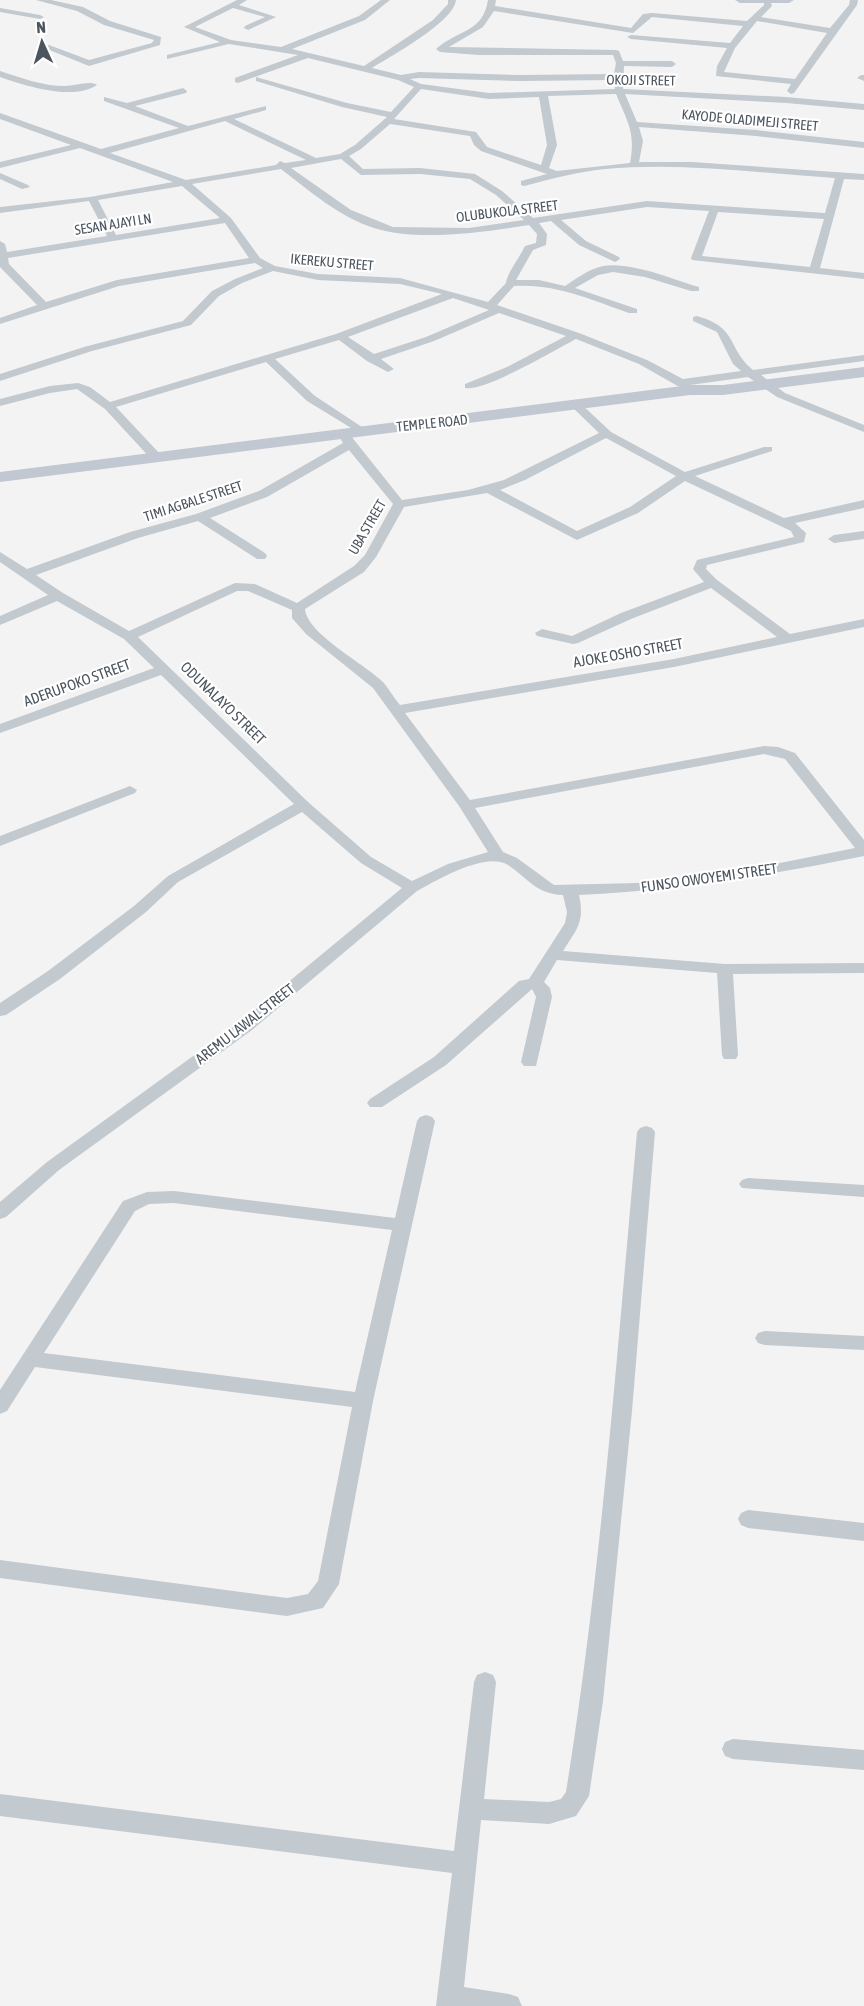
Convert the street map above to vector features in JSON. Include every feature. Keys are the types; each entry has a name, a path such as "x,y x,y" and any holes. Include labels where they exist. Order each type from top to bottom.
{"street":[{"path":"40,0 80,9 107,23 158,39 156,45 87,62 46,47"},
{"path":"243,0 235,6 188,26 229,42 308,55 401,78 419,75 520,78 616,77"},
{"path":"281,50 362,18 386,0"},
{"path":"365,69 436,22 452,4 452,0"},
{"path":"740,0 784,0"},
{"path":"786,100 832,31 853,5 854,0"},
{"path":"767,1 768,6 752,21 733,46 719,74 797,82"},
{"path":"625,42 492,4 485,21 471,34 440,49 485,52 625,42 733,46"},
{"path":"235,6 272,17 248,28"},
{"path":"0,10 40,17"},
{"path":"634,166 638,143 634,124 619,91 616,77 625,42 646,16 752,21 832,31"},
{"path":"170,57 229,42"},
{"path":"238,80 308,55"},
{"path":"620,63 672,64"},
{"path":"0,74 22,82 66,90 93,85"},
{"name":"OKOJI STREET","path":"401,78 419,86 489,96 619,91 786,100 864,107"},
{"path":"259,79 390,118 474,134 477,136 477,143 484,149 550,170 657,163 864,177"},
{"path":"0,210 91,199 280,164 343,156 358,147 390,118 419,86"},
{"path":"126,106 183,91"},
{"path":"543,95 552,145 550,170"},
{"path":"107,99 189,129"},
{"path":"98,153 263,108"},
{"name":"IKEREKU STREET","path":"0,116 183,182 228,220 256,260 272,268 318,277 400,281 453,294 575,335 643,362 685,386"},
{"path":"228,119 312,159"},
{"path":"0,125 16,121"},
{"name":"KAYODE OLADIMEJI STREET","path":"634,124 756,133 864,145"},
{"path":"0,165 80,145"},
{"path":"343,156 361,172 420,171 472,177 543,222 592,250 615,259"},
{"name":"OLUBUKOLA STREET","path":"280,164 341,208 381,228 407,231 469,231 543,222 647,204 828,216"},
{"path":"524,183 550,170"},
{"path":"0,176 25,187"},
{"path":"814,272 840,176"},
{"path":"91,199 112,237"},
{"path":"715,208 696,258 864,276"},
{"name":"SESAN AJAYI LN","path":"2,256 228,220"},
{"path":"512,283 509,281 511,276 523,262 529,248 542,245 543,222"},
{"path":"0,244 5,273 44,306"},
{"path":"0,321 117,283 256,260"},
{"path":"0,378 88,349 187,323 193,320 199,308 222,287 272,268"},
{"path":"567,289 594,273 611,268 695,289"},
{"path":"370,359 430,339 495,307 512,283 524,282 567,289 633,311"},
{"path":"108,406 340,336 453,294"},
{"path":"697,319 721,330 739,364 781,395 864,429"},
{"path":"470,386 511,369 575,335"},
{"path":"340,336 370,359 388,369"},
{"path":"685,386 864,358"},
{"path":"269,359 291,384 329,412 361,431"},
{"name":"TEMPLE ROAD","path":"0,477 346,439 361,431 575,404 685,386 723,390 864,372"},
{"path":"0,402 78,386 98,397 108,406 157,458"},
{"path":"575,404 607,434 684,476 783,522 800,533 800,539 702,563 699,569 712,583 788,639"},
{"path":"399,504 489,489 538,470 592,439 607,434"},
{"name":"UBA STREET","path":"298,608 359,569 370,557 399,504 346,439"},
{"name":"TIMI AGBALE STREET","path":"26,574 134,535 200,517 263,494 346,439"},
{"path":"489,489 577,536 634,510 684,476 768,449"},
{"path":"783,522 864,504"},
{"path":"200,517 261,556"},
{"path":"834,539 864,535"},
{"name":"ODUNALAYO STREET","path":"2,560 58,596 129,636 303,805 366,860 412,888"},
{"path":"542,633 573,640 626,616 712,583"},
{"path":"129,636 235,587 250,587 298,608 299,618 346,661 378,685 466,805 497,855"},
{"path":"0,621 58,596"},
{"path":"859,624 864,636"},
{"name":"AJOKE OSHO STREET","path":"396,710 664,664 859,624"},
{"name":"ADERUPOKO STREET","path":"0,729 165,669"},
{"path":"466,805 753,752 778,751 790,756 864,850"},
{"path":"0,841 130,790"},
{"path":"0,1011 54,975 140,909 173,879 303,805"},
{"name":"FUNSO OWOYEMI STREET","path":"497,855 512,861 539,883 552,890 570,891 637,888 768,870 864,850"},
{"name":"AREMU LAWAL STREET","path":"0,1212 52,1166 246,1026 412,888 438,872 466,861 497,855"},
{"path":"376,1103 440,1061 525,985 535,982 573,923 575,912 570,891"},
{"path":"554,955 725,969 864,968"},
{"path":"725,969 730,1055"},
{"path":"530,1062 544,997 542,988 535,982"},
{"path":"0,1569 287,1607 315,1602 328,1584 363,1401 426,1121"},
{"path":"471,1809 549,1813 568,1808 577,1796 592,1701 622,1411 646,1132"},
{"path":"748,1184 864,1191"},
{"path":"0,1406 129,1206 147,1198 174,1197 402,1225"},
{"path":"765,1338 864,1343"},
{"path":"30,1359 363,1401"},
{"path":"748,1519 864,1532"},
{"path":"485,1682 449,2002 509,2006"},
{"path":"733,1749 864,1760"},
{"path":"0,1805 466,1864"}]}
